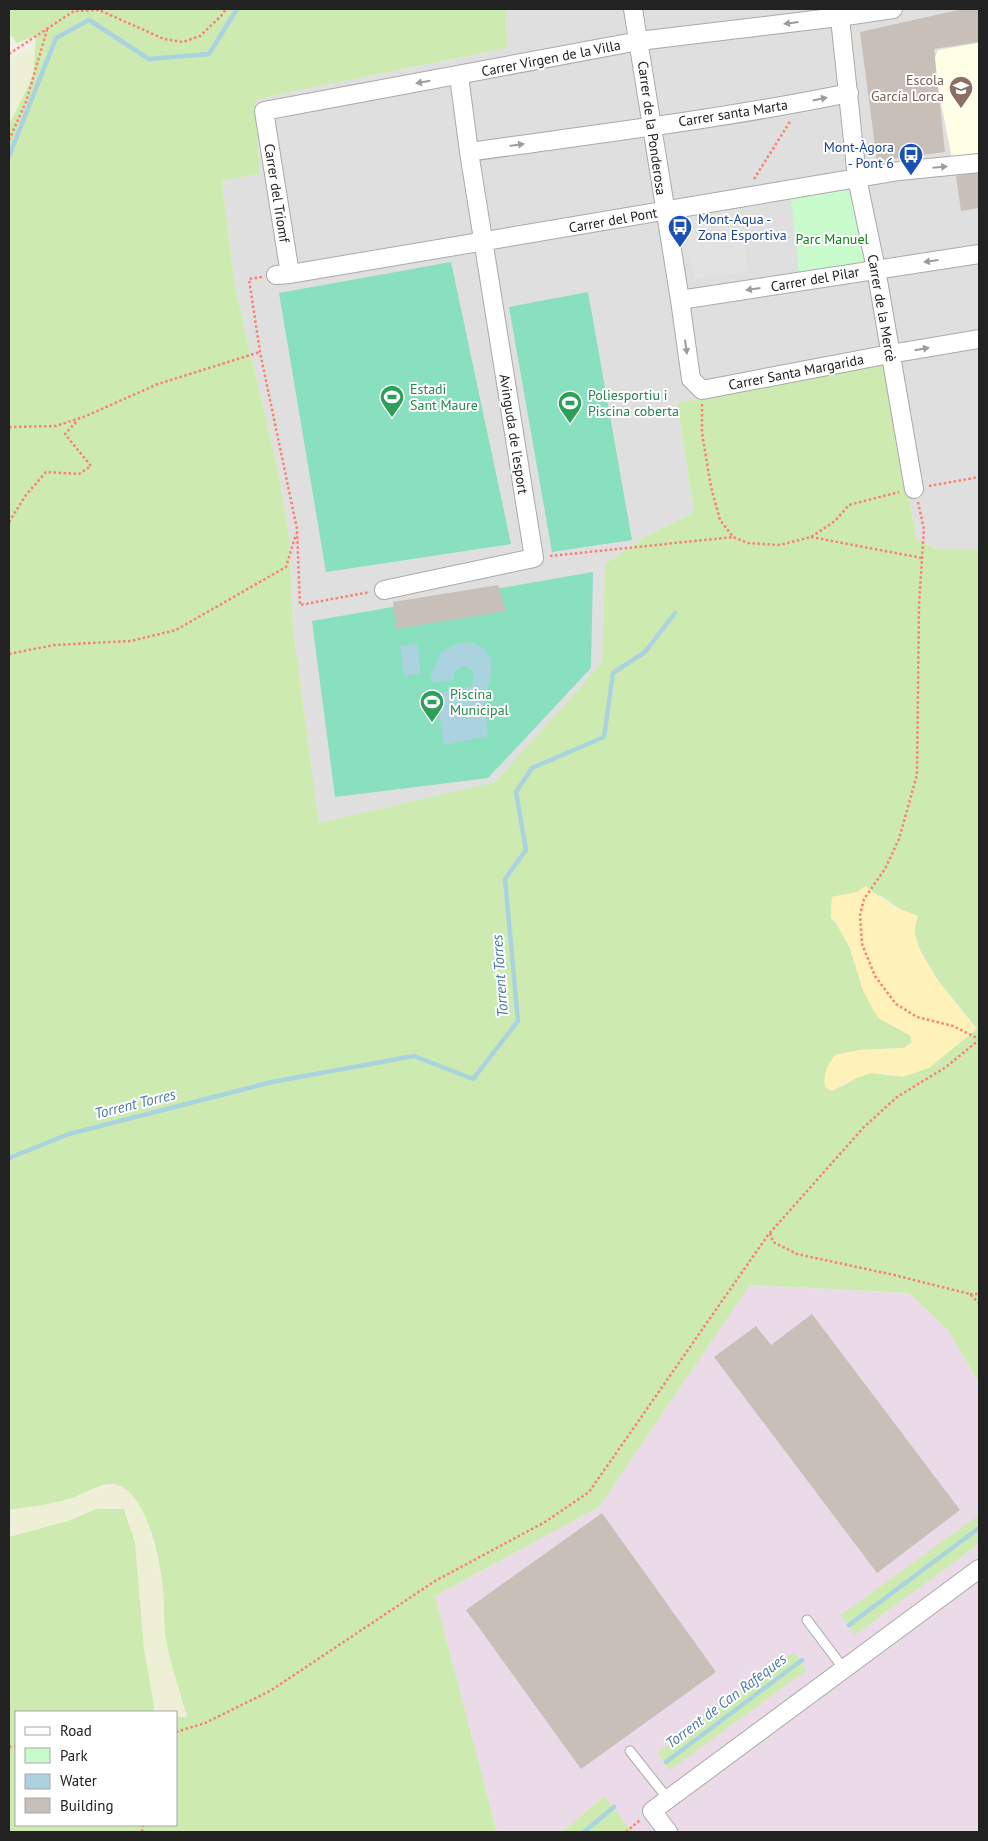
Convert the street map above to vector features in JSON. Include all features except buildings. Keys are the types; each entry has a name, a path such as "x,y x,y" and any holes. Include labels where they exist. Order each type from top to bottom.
{"street":[{"name":"Carrer de la Ponderosa","path":"633,9 691,379 702,390"},
{"name":"Carrer Virgen de la Villa","path":"264,111 639,42 839,13 893,9"},
{"name":"Carrer de la Mercè","path":"839,13 857,178 876,269 914,489"},
{"name":"Avinguda de l'esport","path":"459,76 483,242 534,558"},
{"name":"Carrer santa Marta","path":"469,152 651,126 849,93"},
{"name":"Carrer del Triomf","path":"264,111 283,274"},
{"name":"Carrer del Pont","path":"283,274 899,171 979,163"},
{"name":"Carrer del Pilar","path":"680,300 979,254"},
{"name":"Carrer Santa Margarida","path":"702,390 979,339"},
{"path":"384,590 534,558"},
{"path":"668,1832 652,1811 979,1569"}],"lane":[{"path":"807,1620 844,1669"},
{"path":"630,1751 668,1799"}],"path":[{"path":"9,54 74,11 99,10 164,39 183,42 200,36 226,9"},
{"path":"9,140 26,102 47,29"},
{"path":"742,198 802,102"},
{"path":"248,279 260,352 297,530 300,604 384,590"},
{"path":"9,427 56,426 78,419 158,384 260,352"},
{"path":"702,390 702,433 711,487 720,520 733,537"},
{"path":"9,522 26,495 46,472 79,474 91,466 65,434 78,419"},
{"path":"178,1731 205,1723 270,1691 434,1581 546,1522 589,1492 770,1233 864,1127 897,1097 946,1067 979,1040 952,1026 918,1017 896,1004 875,976 862,944 860,915 864,899 885,869 899,839 918,776 919,604 924,529 914,489"},
{"path":"534,558 733,537 748,543 780,545 811,537 835,521 849,505"},
{"path":"9,654 54,645 131,640 176,630 286,567 297,530"},
{"path":"811,537 922,558"},
{"path":"770,1233 773,1242 797,1254 970,1294 979,1294"},
{"path":"970,1294 979,1303"}],"shaded area":[{"path":"506,9 979,9 979,550 939,550 917,540 884,365 677,403 694,512 647,536 605,564 602,663 496,782 319,823 293,626 289,537 280,479 235,287 222,181 260,174 255,101 276,95 507,48"},
{"name":"Escola García Lorca","path":"979,43 979,155 952,158 933,63 938,50"},
{"path":"36,45 33,76 9,125 9,64 11,58"},
{"path":"740,207 748,272 695,279 679,227 683,214"},
{"path":"750,1285 909,1293 948,1330 979,1383 979,1519 977,1516 855,1635 979,1544 979,1832 632,1832 604,1796 562,1832 497,1832 435,1596 599,1507"},
{"path":"111,1484 128,1490 135,1496 145,1514 160,1570 166,1639 187,1717 178,1717 178,1711 154,1711 144,1649 135,1542 128,1517 116,1507 105,1507 87,1512 68,1521 9,1537 9,1510 46,1505"}],"green space":[{"path":"9,9 506,9 507,48 276,95 255,101 260,174 222,181 235,287 280,479 289,537 293,626 319,823 495,782 602,663 605,564 647,536 694,512 677,403 884,365 917,540 939,550 979,550 979,1383 948,1330 909,1293 750,1285 599,1507 435,1596 497,1832 9,1832 9,1537 68,1521 96,1509 124,1509 135,1542 144,1649 154,1706 154,1711 15,1711 15,1826 178,1826 178,1717 187,1717 166,1640 162,1578 155,1545 143,1511 134,1497 124,1488 107,1484 62,1501 9,1510 9,125 33,76 36,36 16,43 13,37 9,35","holes":["857,892 881,896 903,911 915,926 915,934 920,950 937,979 977,1029 895,1076 871,1073 856,1078 841,1087 835,1055 860,1050 904,1048 912,1042 910,1035 880,1019 875,1013 863,990 850,948 836,923 831,918 832,897"]},
{"name":"Parc Manuel","path":"857,178 876,269 800,282 790,189"},
{"name":"Estadi Sant Maure","path":"451,262 511,544 326,572 279,293"},
{"name":"Poliesportiu i Piscina coberta","path":"588,292 632,540 552,552 509,307"},
{"name":"Piscina Municipal","path":"593,572 591,668 488,778 335,797 312,621"},
{"path":"977,1516 979,1519 979,1544 855,1635 841,1615"},
{"path":"794,1652 807,1670 670,1770 657,1753"},
{"path":"604,1796 632,1832 562,1832"}],"sand":[{"path":"865,886 894,907 918,916 915,935 924,958 941,984 977,1029 929,1068 902,1077 871,1073 856,1078 832,1091 825,1087 825,1074 835,1055 860,1050 904,1048 912,1042 910,1035 880,1019 875,1013 863,990 850,948 836,923 831,918 832,897 857,892"}],"water":[{"path":"459,643 470,643 479,646 486,651 489,657 491,665 490,681 483,696 488,736 444,745 436,693 472,686 474,676 471,669 463,666 454,672 454,680 432,683 431,674 442,651"},
{"path":"417,644 421,673 404,676 400,646"}],"waterway":[{"path":"9,156 56,38 89,20 149,59 209,54 237,9"},
{"name":"Torrent Torres","path":"9,1158 69,1134 272,1082 414,1056 473,1079 518,1021 505,879 526,850 516,792 532,768 604,737 613,673 645,652 675,613"},
{"name":"Torrent de Can Rafeques","path":"849,1625 979,1528"},
{"name":"Torrent de Can Rafeques","path":"666,1762 802,1660"},
{"name":"Torrent de Can Rafeques","path":"584,1832 614,1807"}],"place":[{"name":"Escola García Lorca","path":"961,109"},
{"name":"Mont-Àgora - Pont 6","path":"911,176"},
{"name":"Mont-Aqua - Zona Esportiva","path":"680,248"},
{"name":"Estadi Sant Maure","path":"392,418"},
{"name":"Poliesportiu i Piscina coberta","path":"570,424"},
{"name":"Piscina Municipal","path":"432,723"}]}
